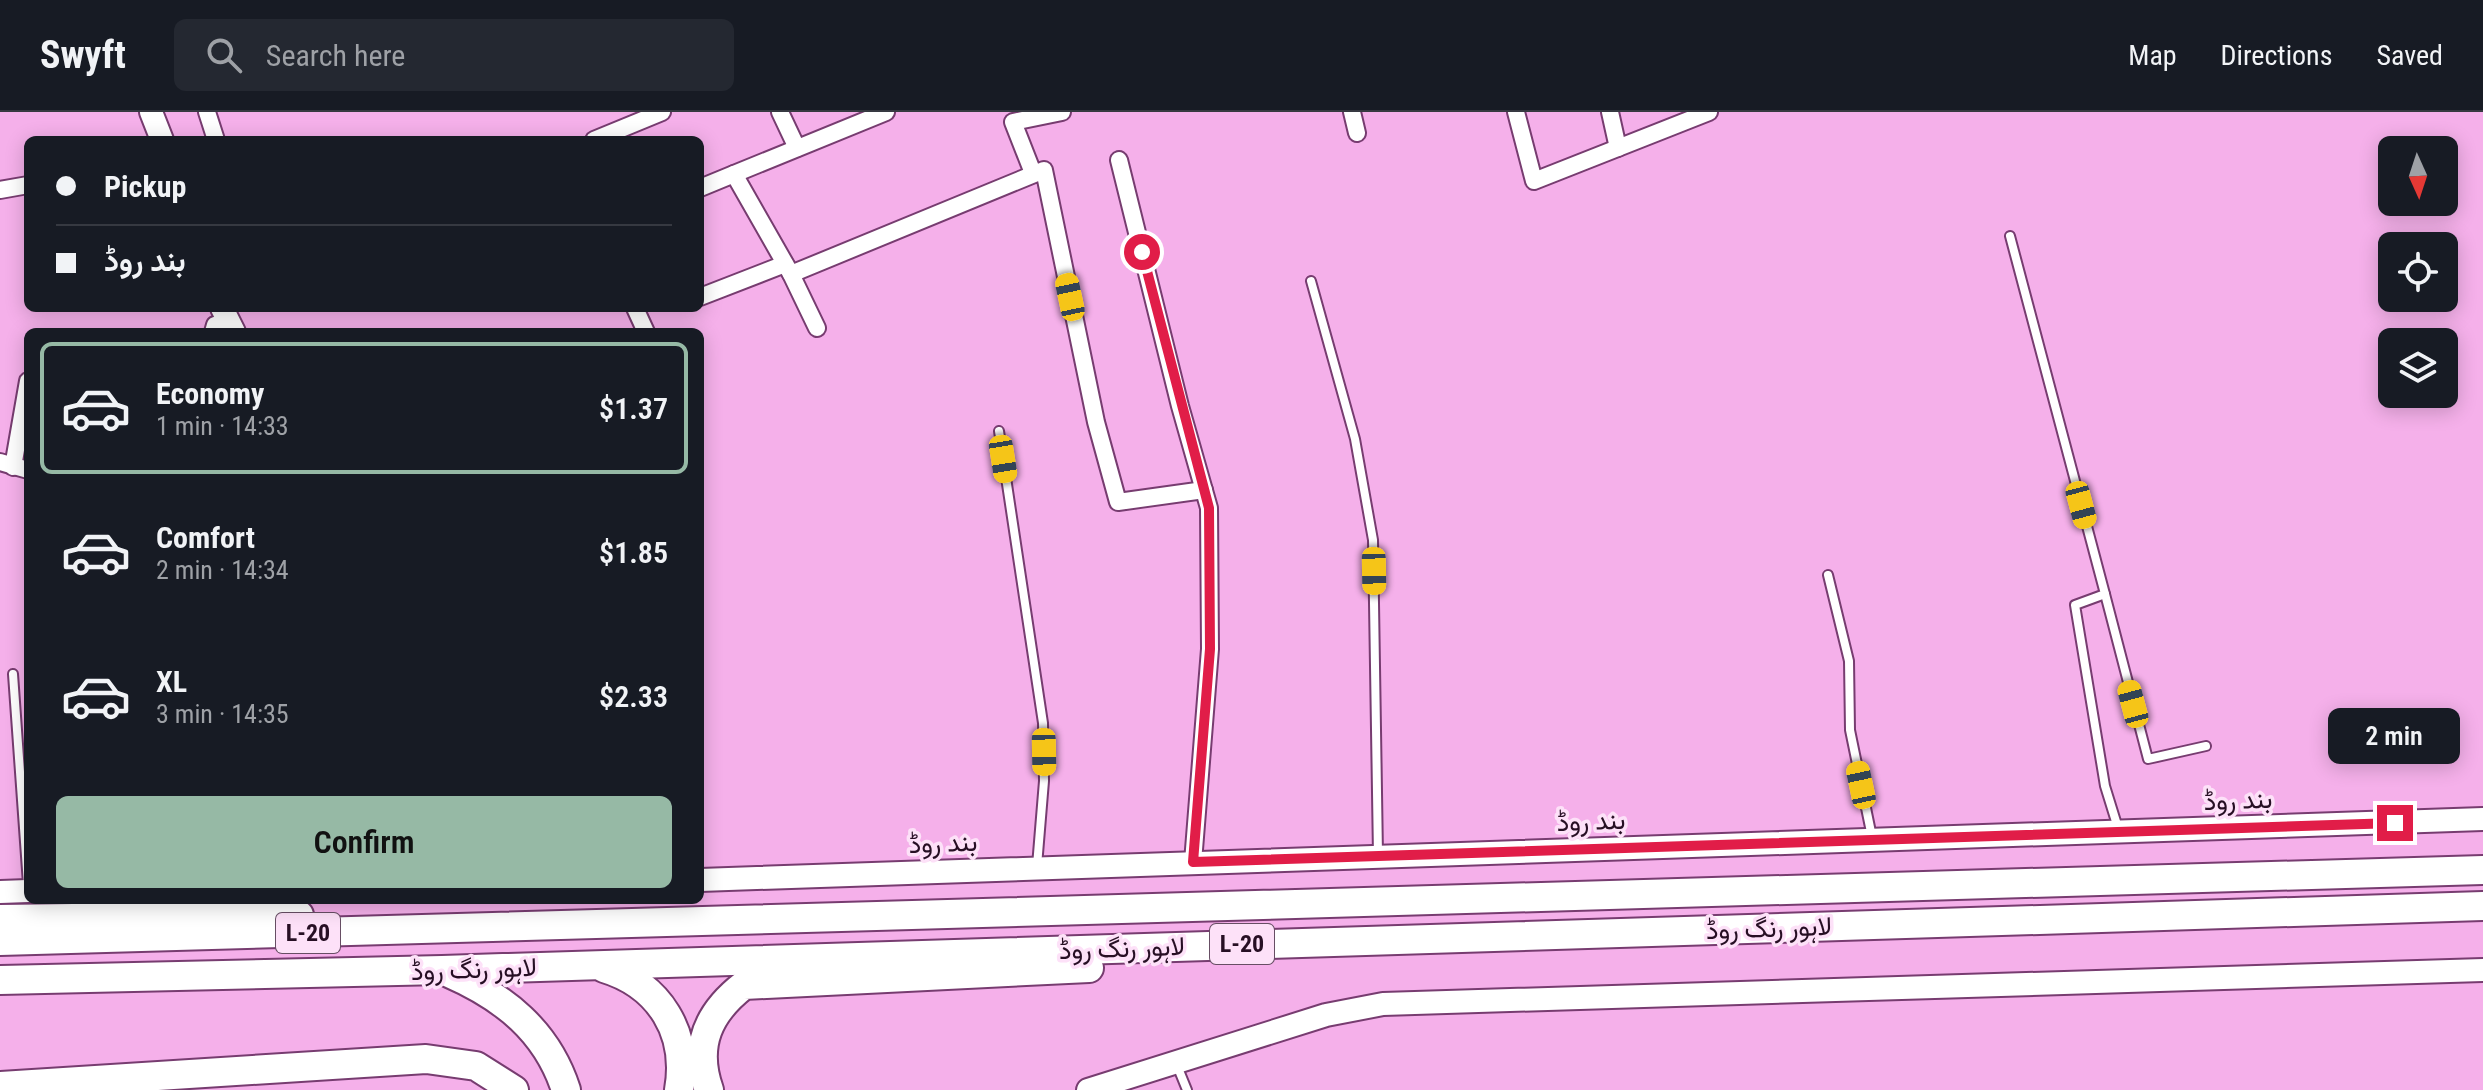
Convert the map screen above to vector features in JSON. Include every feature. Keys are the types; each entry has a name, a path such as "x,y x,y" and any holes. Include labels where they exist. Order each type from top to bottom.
{"highway":[{"name":"لاہور رنگ روڈ","path":"0,941 2483,870"},
{"name":"لاہور رنگ روڈ","path":"0,980 442,970 2483,906"},
{"path":"0,919 328,915 429,930"},
{"path":"709,1090 704,1058 709,1025 721,1006 744,985 1174,964 1304,943"},
{"path":"589,965 615,971 639,983 664,1008 679,1040 679,1090"},
{"path":"442,970 492,993 526,1022 553,1058 566,1090"},
{"path":"0,1086 426,1059 476,1066 514,1090"}],"main road":[{"path":"151,112 160,136"},
{"name":"بند روڈ","path":"704,880 2483,819"},
{"path":"0,892 24,891"},
{"path":"1088,1090 1326,1015 1383,1004 2483,970"}],"street":[{"path":"207,112 215,136"},
{"path":"604,136 662,112"},
{"path":"780,112 797,148"},
{"path":"704,186 886,112"},
{"path":"1033,173 1013,122 1062,112"},
{"path":"1352,112 1357,133"},
{"path":"1516,112 1534,181 1688,116 1709,112"},
{"path":"1610,112 1618,148"},
{"path":"1119,160 1204,490 1211,547 1210,649 1193,862"},
{"path":"704,296 788,269 1044,170 1096,422 1118,502 1204,490"},
{"path":"734,174 788,269 817,328"},
{"path":"0,190 24,186"},
{"path":"14,467 24,406"}],"lane":[{"path":"2010,236 2148,759 2206,746"},
{"path":"1311,281 1355,439 1373,540 1378,856"},
{"path":"999,431 1043,723 1044,781 1037,867"},
{"path":"1828,575 1849,661 1850,730 1873,839"},
{"path":"2105,594 2075,605 2105,786 2119,832"},
{"path":"13,674 24,828"},
{"path":"1176,1062 1187,1090"}],"route":[{"path":"1142,252 1209,508 1210,649 1193,862 2395,823"}]}
